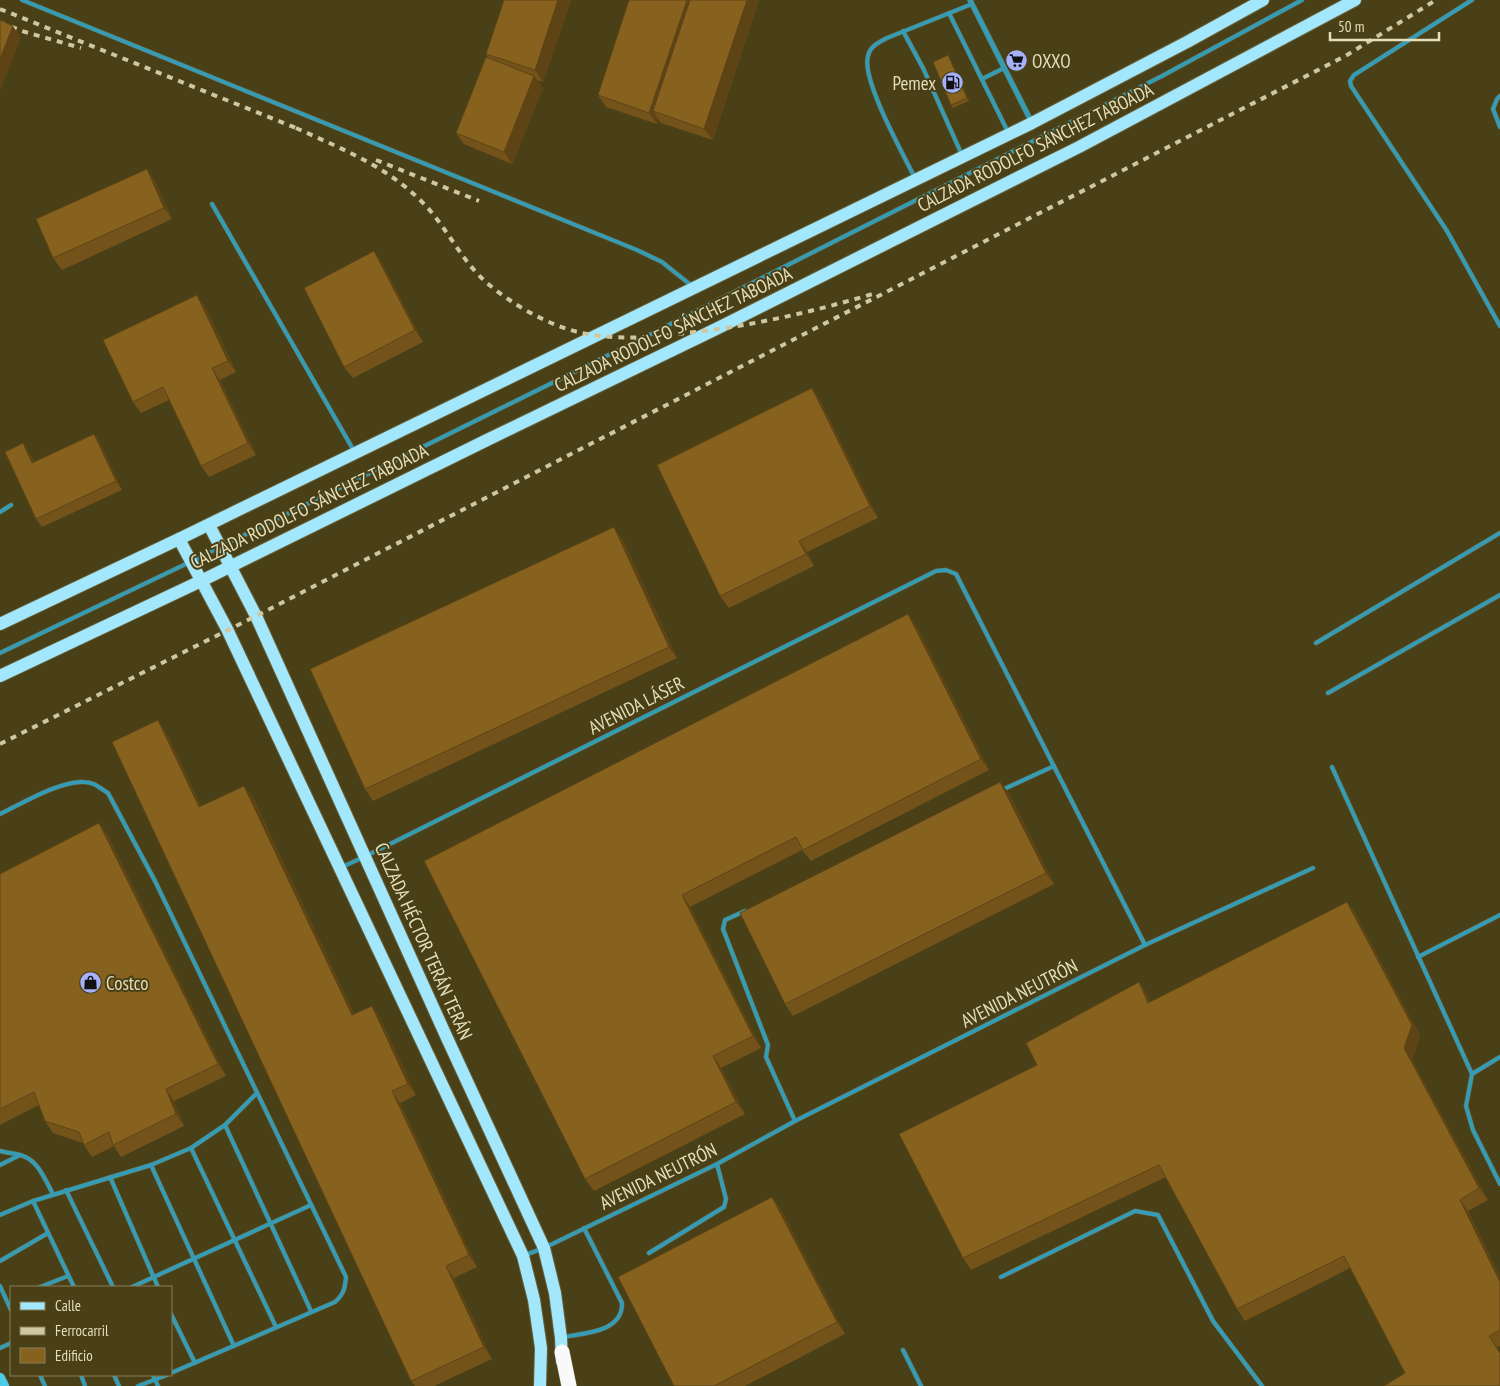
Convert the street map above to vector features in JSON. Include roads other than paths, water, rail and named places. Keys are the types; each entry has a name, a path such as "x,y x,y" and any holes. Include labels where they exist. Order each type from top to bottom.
{"highway":[{"path":"562,1345 569,1386"}],"main road":[{"name":"CALZADA RODOLFO SÁNCHEZ TABOADA","path":"0,624 209,525 1010,134 1187,42 1263,0"},
{"name":"CALZADA RODOLFO SÁNCHEZ TABOADA","path":"0,676 230,567 725,325 1070,152 1355,0"},
{"name":"CALZADA HÉCTOR TERÁN TERÁN","path":"209,525 256,616 544,1248 554,1292 562,1345 561,1386"},
{"path":"179,539 226,629 523,1256 534,1300 541,1348 540,1386"}],"street":[{"path":"971,2 1032,123"},
{"path":"0,1378 4,1386"}],"lane":[{"path":"22,0 637,250 662,262 694,287"},
{"path":"0,653 190,562 643,338 1162,76 1302,0"},
{"path":"1472,0 1354,75 1350,81 1351,86 1447,231 1500,326"},
{"path":"916,180 873,90 866,66 867,58 874,45 971,2"},
{"path":"949,13 1010,134"},
{"path":"903,31 923,68 963,157"},
{"path":"982,79 1004,68"},
{"path":"1500,96 1493,108 1500,127"},
{"path":"212,204 356,453"},
{"path":"0,512 11,505"},
{"path":"1316,643 1500,533"},
{"name":"AVENIDA LÁSER","path":"339,868 936,571 946,570 956,574 1054,766"},
{"path":"1328,693 1500,595"},
{"path":"1001,790 1054,766 1145,945"},
{"path":"1332,767 1472,1074 1466,1106 1473,1130 1500,1184"},
{"path":"0,814 62,785 83,781 96,784 108,793 155,880 346,1277 345,1288 335,1302 172,1373"},
{"name":"AVENIDA NEUTRÓN","path":"523,1256 544,1248 717,1164 795,1121 1145,945 1313,868"},
{"path":"751,908 725,920 723,929 768,1046 766,1056 795,1121"},
{"path":"1418,957 1500,915"},
{"path":"1472,1074 1500,1057"},
{"path":"0,1215 53,1194 151,1165 192,1148 225,1125 257,1093"},
{"path":"225,1125 312,1311"},
{"path":"192,1148 276,1327"},
{"path":"0,1151 30,1158 37,1166 53,1194"},
{"path":"0,1165 21,1155"},
{"path":"649,1253 724,1207 726,1199 717,1164"},
{"path":"151,1165 234,1346"},
{"path":"110,1178 158,1286"},
{"path":"66,1190 113,1286"},
{"path":"33,1201 73,1286"},
{"path":"134,1286 311,1205"},
{"path":"1001,1277 1135,1212 1158,1215 1213,1321 1262,1386"},
{"path":"562,1345 609,1326 618,1320 622,1313 622,1303 584,1228"},
{"path":"0,1262 48,1233"},
{"path":"43,1286 68,1276"},
{"path":"0,1286 9,1300"},
{"path":"172,1316 196,1363"},
{"path":"903,1350 921,1386"},
{"path":"153,1376 158,1386"},
{"path":"138,1386 165,1376"}],"railway":[{"path":"0,744 256,616 1347,55 1436,0"},
{"path":"0,9 301,130"},
{"path":"0,22 22,31 81,48"},
{"path":"296,128 364,160 396,180 433,214 469,264 486,282 531,313 569,330 625,338 695,332 786,317 876,293"},
{"path":"376,160 479,201"}],"place":[{"name":"OXXO","path":"1016,61"},
{"name":"Pemex","path":"952,83"},
{"name":"Costco","path":"90,983"}]}
